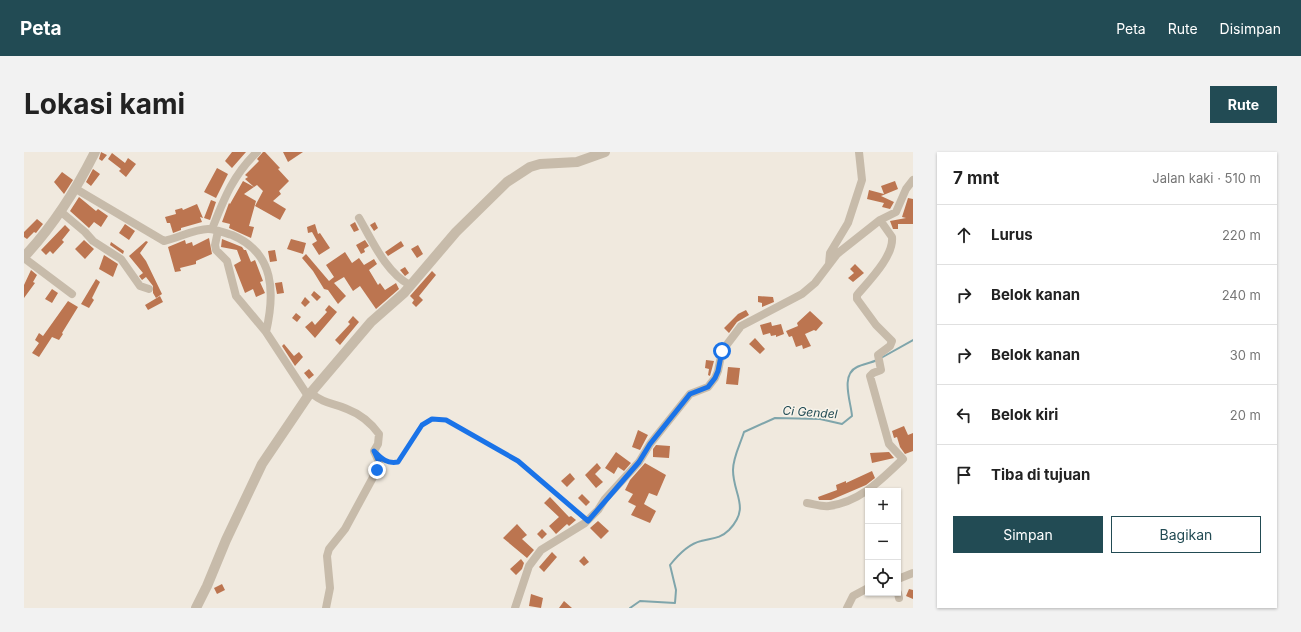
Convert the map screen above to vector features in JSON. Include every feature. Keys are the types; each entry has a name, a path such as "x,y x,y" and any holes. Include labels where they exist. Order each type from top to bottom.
{"street":[{"path":"72,294 24,258 38,242 76,189 95,152"},
{"path":"257,152 242,166 228,188 215,230 216,250 227,261 236,296 266,332 309,395 322,402 349,409 367,421 379,434 378,444 374,451 379,462 377,470 345,529 329,548 327,556 330,588 326,608"},
{"path":"196,608 262,464 309,395 370,322 410,285 456,232 507,182 530,168 540,164 577,162 604,152"},
{"path":"829,265 830,253 848,223 862,180 859,152"},
{"path":"515,608 529,566 541,550 588,521 639,462 650,444 690,394 708,387 718,371 722,351 741,326 802,294 815,283 837,254 880,220 896,212 906,188 913,180"},
{"path":"76,189 164,241 215,230 246,241 266,268 272,294 266,332"},
{"path":"60,211 85,232 93,241 121,259 140,286 149,289"},
{"path":"358,218 391,268 400,279 410,285"},
{"path":"807,503 827,506 861,496 903,459 889,444 870,376 881,370 879,360 880,353 890,346 892,342 858,303 857,295 872,278 890,251 892,237 880,220"},
{"path":"901,578 913,574"},
{"path":"847,608 853,596 865,590"}],"path":[{"path":"386,462 390,464 398,462 422,425 432,419 446,420 518,461 588,521"}],"building":[{"path":"101,152 107,155 102,161 99,159"},
{"path":"232,152 246,152 232,168 225,161"},
{"path":"263,152 265,152 280,168 278,169 289,181 279,191 281,194 273,201 286,209 280,220 255,206 263,191 257,185 254,187 245,179 248,177 245,175 259,161 257,159"},
{"path":"283,152 303,152 288,162"},
{"path":"112,153 125,163 128,158 136,164 126,177 119,171 121,169 108,159"},
{"path":"217,168 228,174 216,198 204,192"},
{"path":"93,169 100,174 91,186 86,182"},
{"path":"62,172 73,180 64,194 54,182"},
{"path":"243,181 254,187 244,194 256,201 249,226 254,227 251,238 229,228 230,224 222,222 229,203 230,204"},
{"path":"895,181 898,189 881,196 894,202 890,209 882,207 884,203 867,199 869,190 884,194 881,186"},
{"path":"79,197 96,211 98,209 108,216 101,227 94,222 89,228 70,211"},
{"path":"908,198 913,199 913,224 898,224 898,229 893,229 890,221 906,218 902,217"},
{"path":"211,200 216,202 210,220 204,218"},
{"path":"197,204 203,218 200,217 202,222 181,228 181,230 173,233 170,223 167,223 165,217 176,214 175,210 182,208 183,210"},
{"path":"37,219 43,224 36,233 34,232 27,239 24,237 24,232"},
{"path":"355,222 359,230 354,232 350,225"},
{"path":"375,222 378,228 374,231 370,225"},
{"path":"125,224 135,231 129,240 119,233"},
{"path":"315,224 318,234 320,233 330,248 319,255 312,244 317,241 312,232 308,233 307,227"},
{"path":"65,225 70,230 62,240 64,242 53,254 50,251 46,255 41,250"},
{"path":"209,238 212,254 196,261 196,264 180,268 181,271 175,272 168,247 185,240 186,244 192,242 193,246"},
{"path":"222,239 242,247 246,250 251,262 255,260 263,281 260,282 265,293 256,297 253,289 245,293 234,265 241,261 237,250 221,247"},
{"path":"291,239 306,243 303,254 287,249"},
{"path":"84,240 94,249 85,259 75,249"},
{"path":"365,240 369,246 364,249 365,252 361,254 356,245"},
{"path":"146,241 148,242 140,253 146,261 162,294 156,298 153,293 153,286 146,277 142,280 139,276 143,273 129,256"},
{"path":"401,241 404,246 388,256 385,252"},
{"path":"111,242 124,251 123,254 110,245"},
{"path":"418,245 423,254 417,258 411,249"},
{"path":"275,250 277,261 270,262 268,251"},
{"path":"345,252 352,263 359,258 364,265 374,259 377,264 369,270 378,285 380,283 385,290 396,283 399,289 376,309 360,286 353,291 344,277 334,283 346,296 338,304 328,290 324,289 313,271 302,258 306,254 329,281 334,277 326,265"},
{"path":"104,255 118,264 113,277 99,269"},
{"path":"855,264 864,273 853,282 848,278 854,273 850,269"},
{"path":"405,267 409,273 405,276 400,270"},
{"path":"31,270 37,275 33,282 35,283 24,298 24,285"},
{"path":"432,271 436,275 419,296 423,300 416,307 412,303 414,300 410,296"},
{"path":"96,279 100,282 92,298 94,300 89,308 81,304"},
{"path":"282,282 284,293 277,294 275,283"},
{"path":"52,289 58,293 52,303 45,299"},
{"path":"314,291 321,297 317,301 311,295"},
{"path":"160,296 163,302 148,310 145,305"},
{"path":"758,296 773,297 774,302 762,307 762,303 758,302"},
{"path":"305,297 310,302 305,307 301,303"},
{"path":"68,301 78,307 59,340 52,337 39,357 32,353 39,343 35,340 39,333 43,336"},
{"path":"329,305 337,312 315,338 305,327 312,321 315,325 327,312 325,310"},
{"path":"746,310 749,315 737,322 729,333 724,328 738,314"},
{"path":"810,311 823,323 816,331 814,330 805,334 811,346 803,349 802,345 796,347 792,336 789,337 786,331 798,326 797,323"},
{"path":"296,313 301,317 297,322 292,318"},
{"path":"353,316 359,322 340,345 335,340 350,324 348,322"},
{"path":"771,322 772,326 781,324 784,334 776,337 776,335 771,336 770,333 763,335 760,325"},
{"path":"755,338 765,349 760,354 749,344"},
{"path":"284,344 294,356 299,352 303,357 295,366 282,346"},
{"path":"706,360 714,361 710,376 708,375 709,369 705,368"},
{"path":"728,367 740,368 738,385 726,384"},
{"path":"309,369 314,375 309,379 304,373"},
{"path":"904,426 908,435 913,433 913,451 905,454 900,447 897,437 894,438 892,431"},
{"path":"638,430 648,435 640,450 632,447"},
{"path":"656,445 670,446 669,458 653,457 653,449"},
{"path":"616,452 631,463 624,471 618,467 614,474 605,468"},
{"path":"889,452 894,458 872,463 870,453"},
{"path":"597,463 601,468 595,474 603,482 596,488 585,475"},
{"path":"645,463 666,475 657,496 649,493 644,504 656,511 650,523 631,515 636,506 628,502 633,494 625,490 630,480"},
{"path":"872,471 875,478 866,485 831,500 819,500 818,497 837,490 836,485 846,481 846,483"},
{"path":"570,473 575,479 567,487 561,481"},
{"path":"582,494 590,502 586,506 578,498"},
{"path":"550,497 569,517 571,516 576,520 569,526 567,524 556,534 549,526 559,517 544,503"},
{"path":"598,521 609,531 601,539 590,528"},
{"path":"517,524 527,535 522,539 534,550 527,558 503,538"},
{"path":"542,529 547,534 542,539 537,534"},
{"path":"552,552 557,557 544,572 539,567"},
{"path":"584,556 589,562 584,566 579,561"},
{"path":"521,559 524,563 522,569 516,575 510,569"},
{"path":"222,584 225,590 217,594 214,588"},
{"path":"909,589 913,590 913,599 906,596"},
{"path":"531,594 543,598 541,608 529,606"},
{"path":"564,601 572,608 559,608"}],"waterway":[{"name":"Ci Gendel","path":"881,358 913,340"},
{"name":"Ci Gendel","path":"630,608 640,601 675,603 676,590 670,565 688,547 696,542 716,538 722,535 729,530 735,522 740,508 734,479 733,465 744,432 775,418 820,419 842,424 852,416 848,389 849,376 857,367 877,360"}],"route":[{"path":"377,470 379,462 374,451 390,464 398,462 422,425 432,419 446,420 503,454 518,461 547,484 580,516 588,521 605,499 639,462 650,444 690,394 708,387 718,371 722,351"}]}
